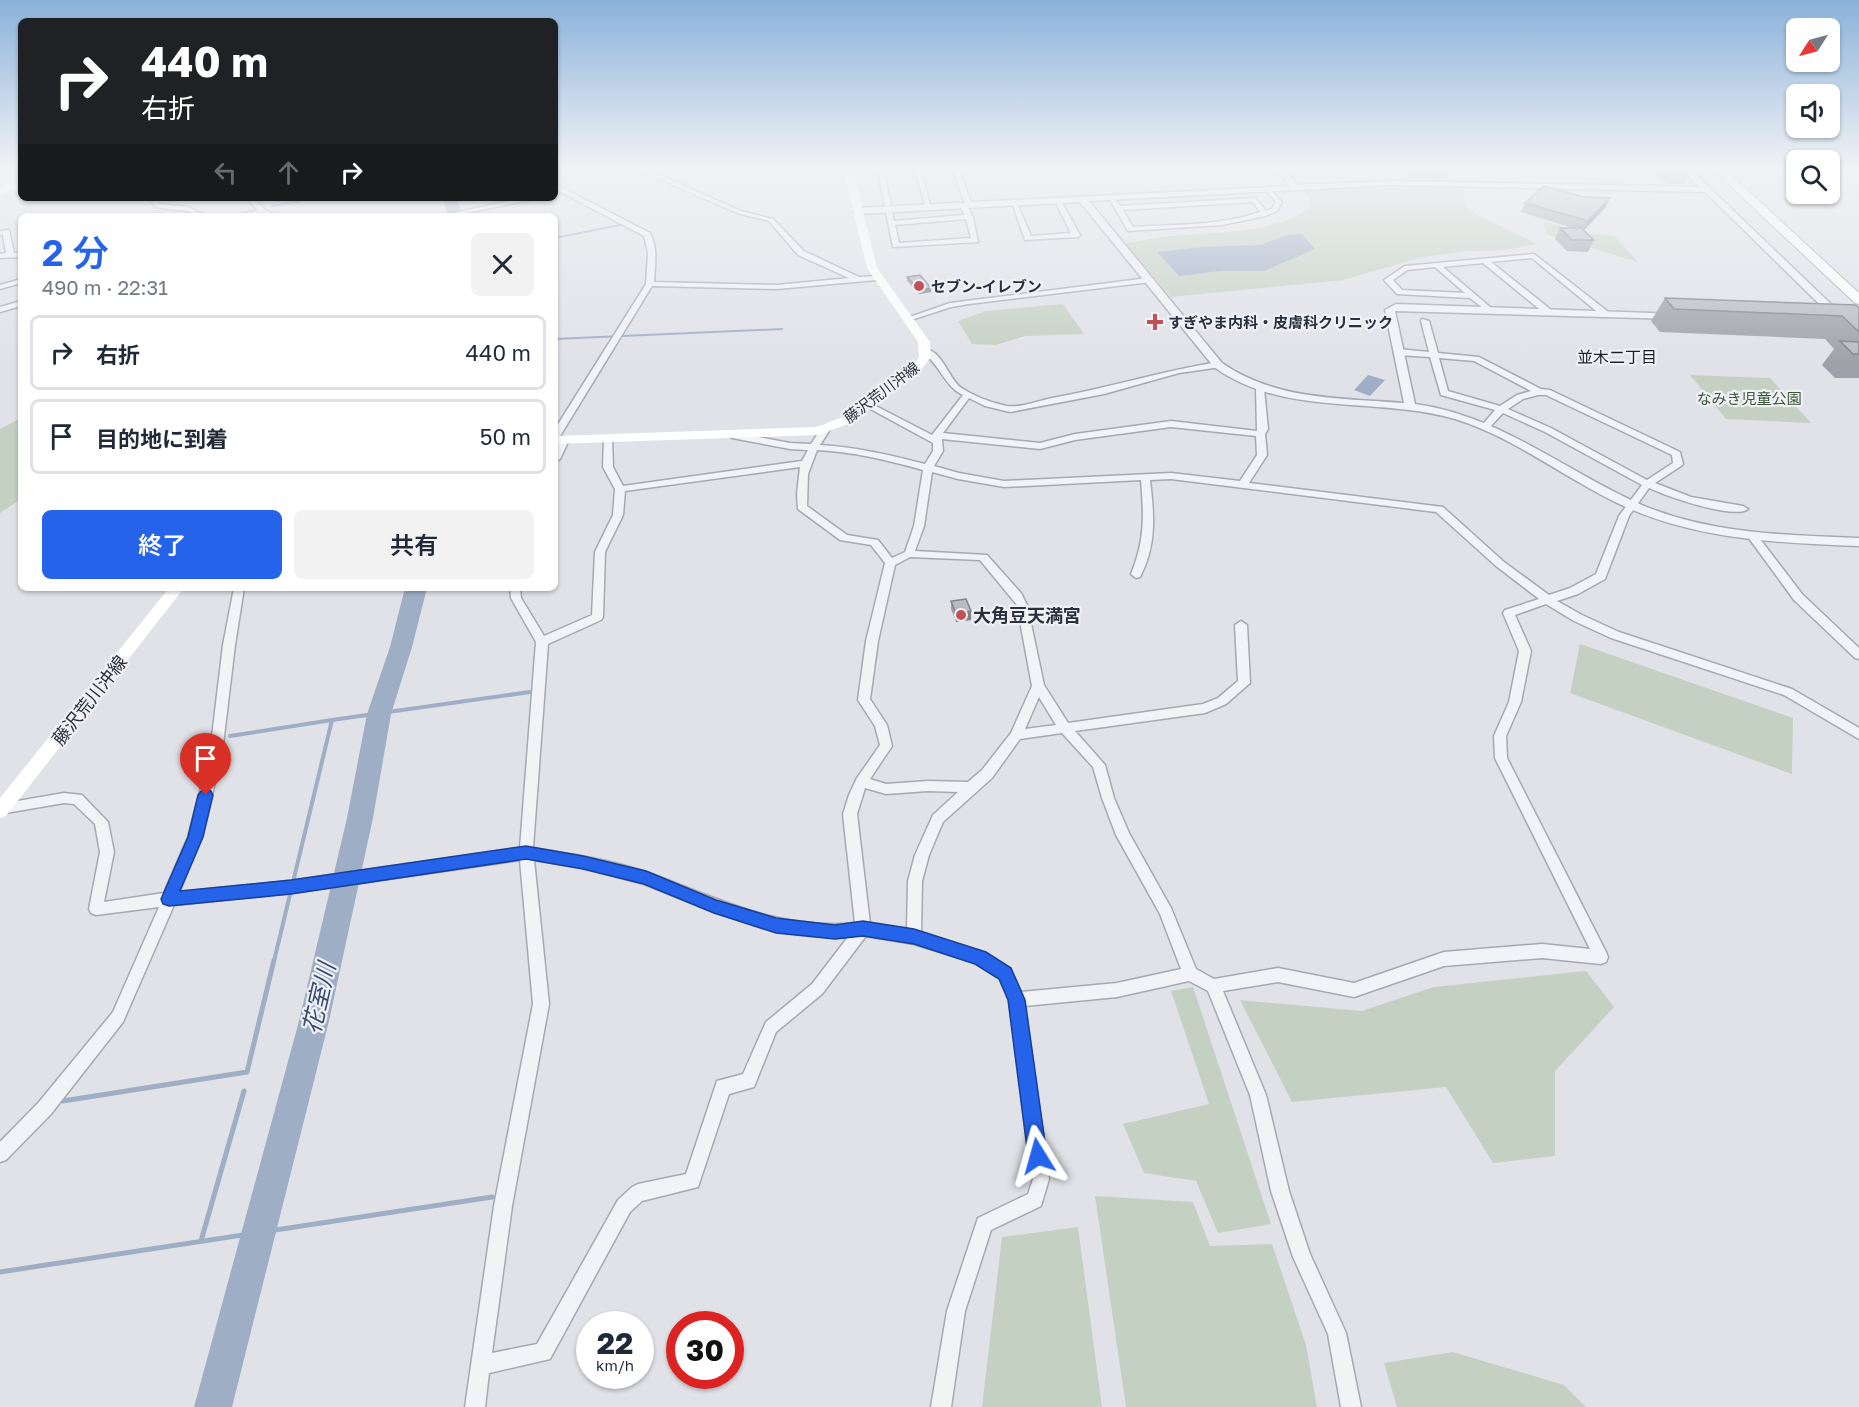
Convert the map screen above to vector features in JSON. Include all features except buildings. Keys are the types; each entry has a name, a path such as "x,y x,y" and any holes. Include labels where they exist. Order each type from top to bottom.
{"main road":[{"name":"藤沢荒川沖線","path":"558,439 794,433 842,423 869,406 918,367 926,351 924,342 872,268 863,233"},
{"path":"1786,233 1859,300"},
{"path":"1798,233 1859,289"},
{"name":"藤沢荒川沖線","path":"1,810 175,591"}],"street":[{"path":"6,233 10,254"},
{"path":"558,439 650,284 652,253 646,235 642,233"},
{"path":"783,233 801,253 858,279"},
{"path":"893,233 896,245 975,240 972,233"},
{"path":"1026,233 1028,237 1076,235 1075,233"},
{"path":"1109,233 1218,365 1234,379 1260,389 1288,395 1410,407 1454,415 1520,441 1631,505 1683,524 1723,534 1752,537 1859,542"},
{"path":"1750,233 1859,337"},
{"path":"0,256 18,255"},
{"path":"1471,296 1400,292 1388,280 1404,267 1534,256 1604,313"},
{"path":"1484,260 1547,311"},
{"path":"1437,265 1487,309"},
{"path":"650,284 777,287 878,278"},
{"path":"908,319 950,305 1148,280"},
{"path":"0,287 18,282"},
{"path":"0,310 18,304"},
{"path":"1410,407 1390,310 1392,308 1692,316"},
{"path":"1425,321 1444,393 1500,409 1550,431 1647,485 1705,504 1743,509"},
{"path":"1822,321 1843,322"},
{"path":"926,351 932,355 948,380 967,395 1000,408 1020,408 1104,391 1178,371 1218,365"},
{"path":"1017,1000 1117,990 1190,974 1213,986 1278,975 1354,990 1444,959 1542,951 1601,957 1501,758 1500,736 1515,702 1525,651 1509,613 1574,591 1601,576 1614,536 1631,505 1647,485 1678,464 1677,453 1558,395 1538,391 1476,359 1398,352"},
{"path":"1243,484 1262,455 1260,389"},
{"path":"1486,426 1500,409 1530,392 1538,391"},
{"path":"909,554 919,526 928,468 938,451 938,438 967,395"},
{"path":"869,406 938,438 1040,446 1075,437 1171,424 1260,434"},
{"path":"826,428 804,464 801,475 802,507 844,538 874,542 890,563"},
{"path":"732,435 754,441 845,448 958,476 1004,484 1145,477 1195,478 1439,509 1500,564 1549,601 1578,618 1615,635 1788,692 1859,734"},
{"path":"542,642 597,617 600,552 618,515 620,489 608,467 607,439"},
{"path":"620,489 804,464"},
{"path":"1136,574 1146,553 1150,524 1145,477"},
{"path":"1752,537 1798,597 1859,655"},
{"path":"890,563 909,554 983,557 1017,596 1022,605 1038,686 1065,728 1099,765 1108,798 1123,835 1166,912 1190,974"},
{"path":"480,1365 543,1352 624,1206 638,1193 692,1181 723,1086 748,1081 771,1027 817,989 863,928 850,814 853,800 862,782 886,746 881,725 864,700 872,641 890,563"},
{"path":"0,1154 45,1108 118,1017 169,899 195,837 216,753 229,645 238,591"},
{"path":"475,1407 503,1206 541,1004 526,853 542,642 516,598 515,591"},
{"path":"1016,735 1205,708 1222,701 1244,683 1241,625"},
{"path":"914,937 915,881 922,855 938,819 987,774 1016,735 1038,686"},
{"path":"862,782 886,789 928,786 971,787"},
{"path":"1,810 64,798 77,799 101,822 107,852 96,909 291,887 526,853 583,862 646,878 714,906 776,925 835,932 863,928 914,937 980,958 1005,973 1017,1000 1041,1179 1035,1200 984,1224 956,1311 941,1407"},
{"path":"1213,986 1258,1095 1280,1191 1302,1257 1337,1333 1352,1407"}],"green space":[{"path":"1217,233 1514,233 1537,244 1505,250 1469,251 1423,257 1343,280 1171,297 1125,244 1161,237"},
{"path":"1547,233 1582,233 1614,236 1638,262 1548,235"},
{"path":"1063,304 1084,334 1025,336 996,345 972,344 958,321 986,311"},
{"name":"なみき児童公園","path":"1690,375 1770,378 1811,423 1726,419"},
{"path":"18,420 18,501 0,513 0,429"},
{"path":"1580,644 1793,718 1792,774 1570,693"},
{"path":"1586,971 1614,1007 1555,1071 1555,1156 1493,1163 1446,1087 1292,1102 1240,1000 1362,1011 1434,987"},
{"path":"1193,987 1271,1224 1218,1233 1196,1181 1144,1173 1123,1124 1209,1104 1171,991"},
{"path":"1095,1196 1193,1202 1210,1246 1272,1244 1306,1345 1317,1407 1126,1407"},
{"path":"1078,1227 1102,1407 982,1407 1002,1237"},
{"path":"1453,1352 1564,1385 1586,1407 1397,1407 1384,1363"}],"water":[{"path":"1302,234 1315,249 1264,271 1220,271 1179,276 1157,252 1204,247 1261,245 1287,235"},
{"path":"1368,375 1385,380 1370,396 1354,390"},
{"path":"411,591 419,591 406,647 397,647"}],"waterway":[{"path":"558,237 582,233"},
{"path":"558,339 782,329"},
{"name":"花室川","path":"213,1407 314,1021 360,818 379,714 401,647 415,591"},
{"path":"332,720 530,692"},
{"path":"230,736 332,720"},
{"path":"274,961 332,720"},
{"path":"63,1101 247,1072 274,960"},
{"path":"201,1241 244,1091"},
{"path":"0,1272 492,1197"}],"place":[{"name":"セブン-イレブン","path":"919,286"},
{"name":"すぎやま内科・皮膚科クリニック","path":"1155,322"},
{"name":"大角豆天満宮","path":"961,615"}],"district":[{"name":"並木二丁目","path":"1617,357"}],"route":[{"path":"206,795 195,837 169,899 291,887 526,853 583,862 646,878 714,906 776,925 835,932 863,928 914,937 980,958 1005,973 1017,1000 1038,1156"}]}
